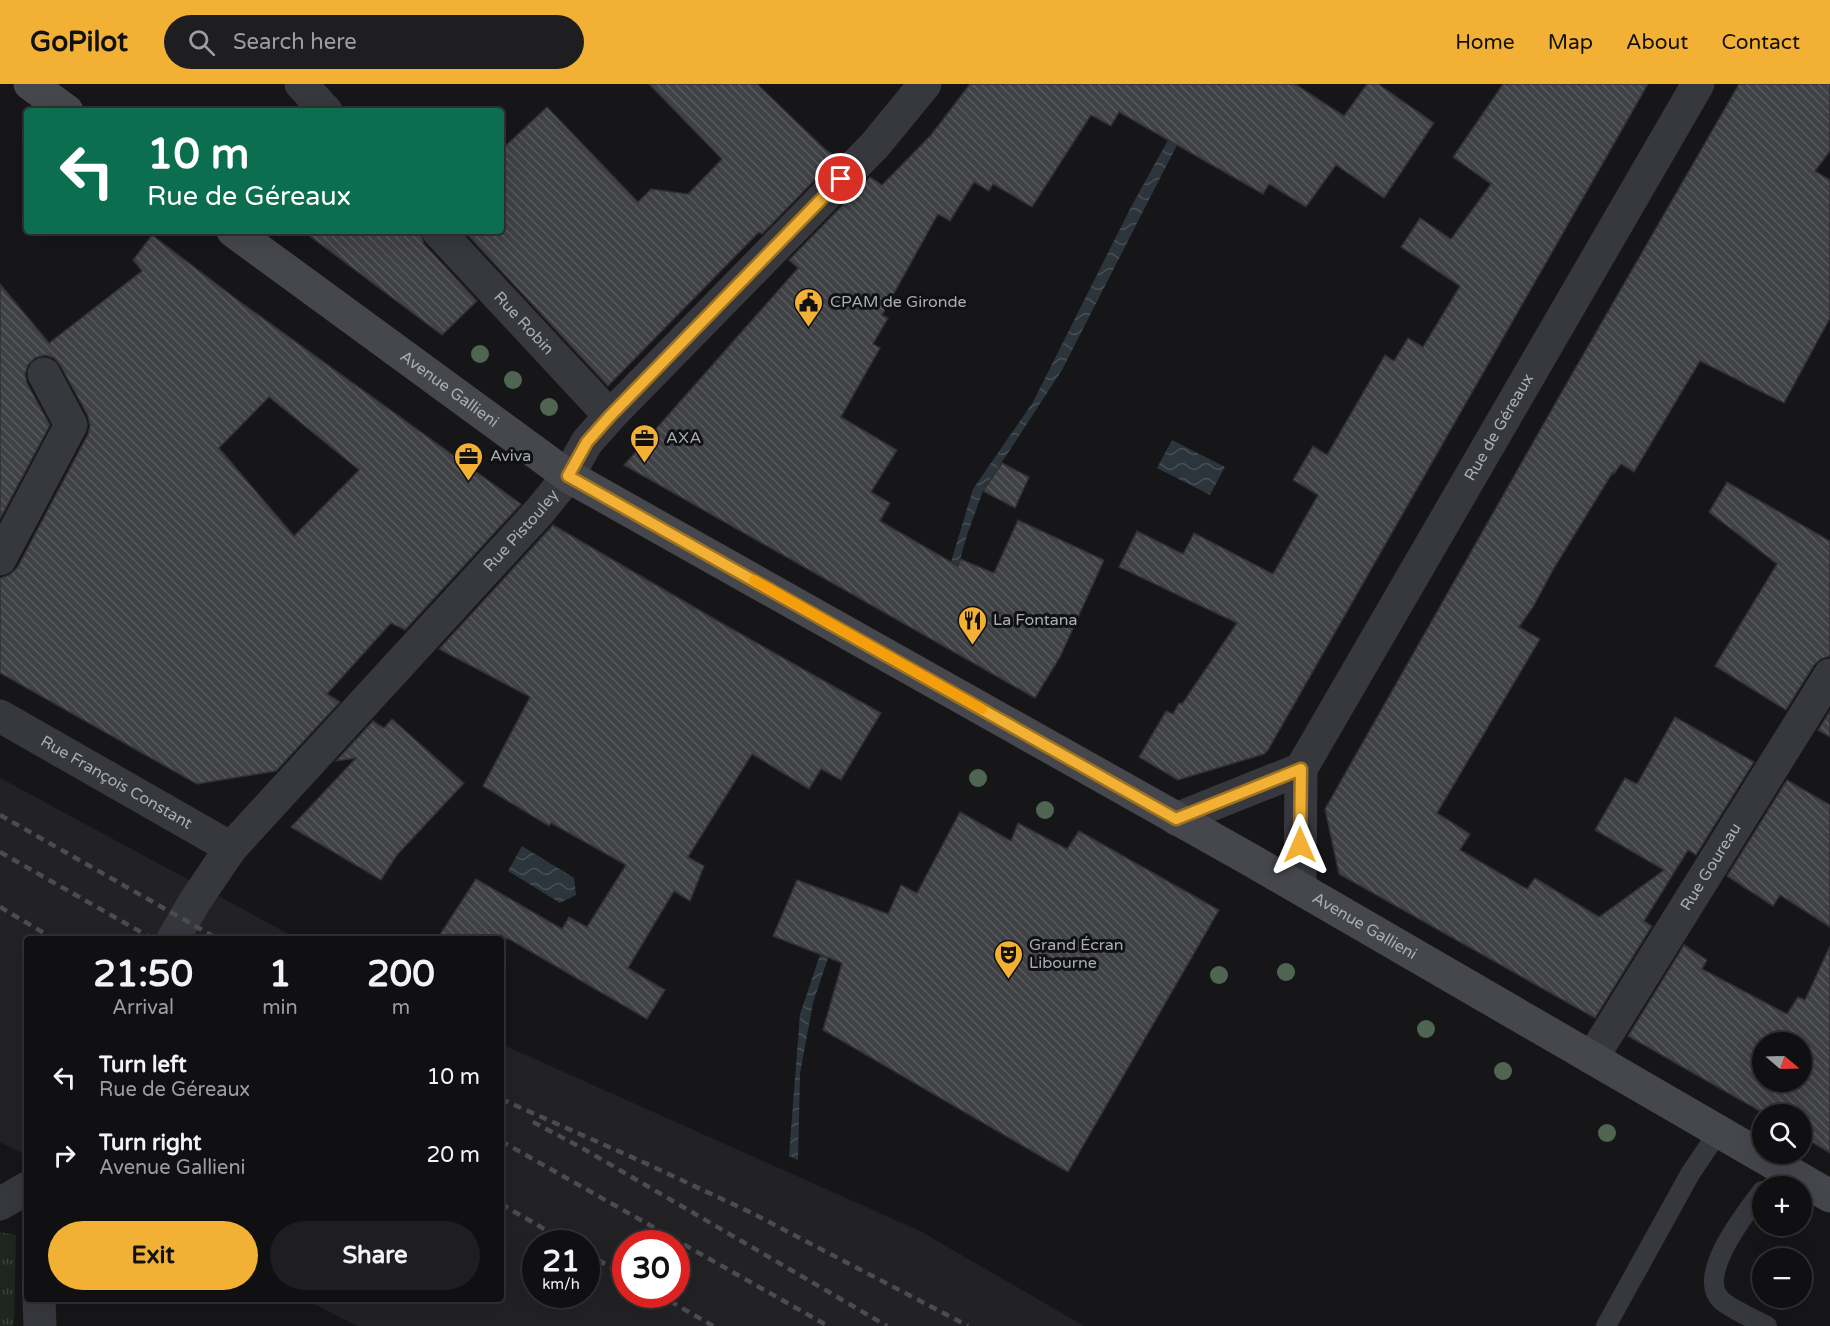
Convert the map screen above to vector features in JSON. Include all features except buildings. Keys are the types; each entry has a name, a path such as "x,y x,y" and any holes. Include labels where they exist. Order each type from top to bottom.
{"main road":[{"path":"30,84 63,108"},
{"name":"Avenue Gallieni","path":"237,234 568,476 1300,888 1719,1131 1764,1176"},
{"name":"Avenue Gallieni","path":"1812,1192 1830,1196"}],"street":[{"path":"301,84 323,108"},
{"name":"Rue Pistouley","path":"175,936 231,848 539,512 568,476 587,442 875,145 925,84"},
{"name":"Rue de Géreaux","path":"1300,888 1301,769 1698,84"},
{"name":"Rue Robin","path":"441,234 610,416"},
{"path":"0,560 71,425 44,374"},
{"name":"Rue Goureau","path":"1592,1058 1830,675"},
{"name":"Rue François Constant","path":"0,716 231,848"},
{"path":"1176,819 1301,769"},
{"path":"0,1204 24,1190"},
{"path":"39,1302 40,1326"}],"lane":[{"path":"1605,1326 1690,1174 1719,1131"},
{"path":"1752,1206 1725,1245 1715,1277 1715,1291 1722,1300 1767,1326"}],"shaded area":[{"path":"0,778 292,936 24,936 24,1154 0,1142"},
{"path":"504,1045 920,1231 1084,1326 357,1326 310,1302 504,1302"}],"green space":[{"path":"0,1232 16,1235 14,1326 0,1326"}],"water":[{"path":"1168,140 1177,145 1062,370 983,491 967,535 939,634 938,605 973,489 1033,402 1131,207"},
{"path":"1172,440 1225,467 1210,495 1157,468"},
{"path":"522,846 574,878 576,895 560,903 508,871"},
{"path":"840,896 848,898 813,1003 800,1074 798,1160 789,1156 800,1014"}],"railway":[{"path":"0,815 213,936"},
{"path":"0,852 148,936"},
{"path":"0,907 49,936"},
{"path":"504,1100 754,1214 968,1326"},
{"path":"533,1122 582,1148 887,1326"},
{"path":"504,1143 828,1326"},
{"path":"504,1206 546,1230"},
{"path":"600,1261 612,1268"},
{"path":"682,1308 713,1326"}],"slow traffic":[{"path":"754,580 982,709"}],"place":[{"name":"CPAM de Gironde","path":"809,328"},
{"name":"AXA","path":"645,464"},
{"name":"Aviva","path":"469,482"},
{"name":"La Fontana","path":"972,646"},
{"name":"Grand Écran Libourne","path":"1008,980"}],"route":[{"path":"841,179 610,416 587,442 568,476 1176,819 1301,769 1300,845"}]}
